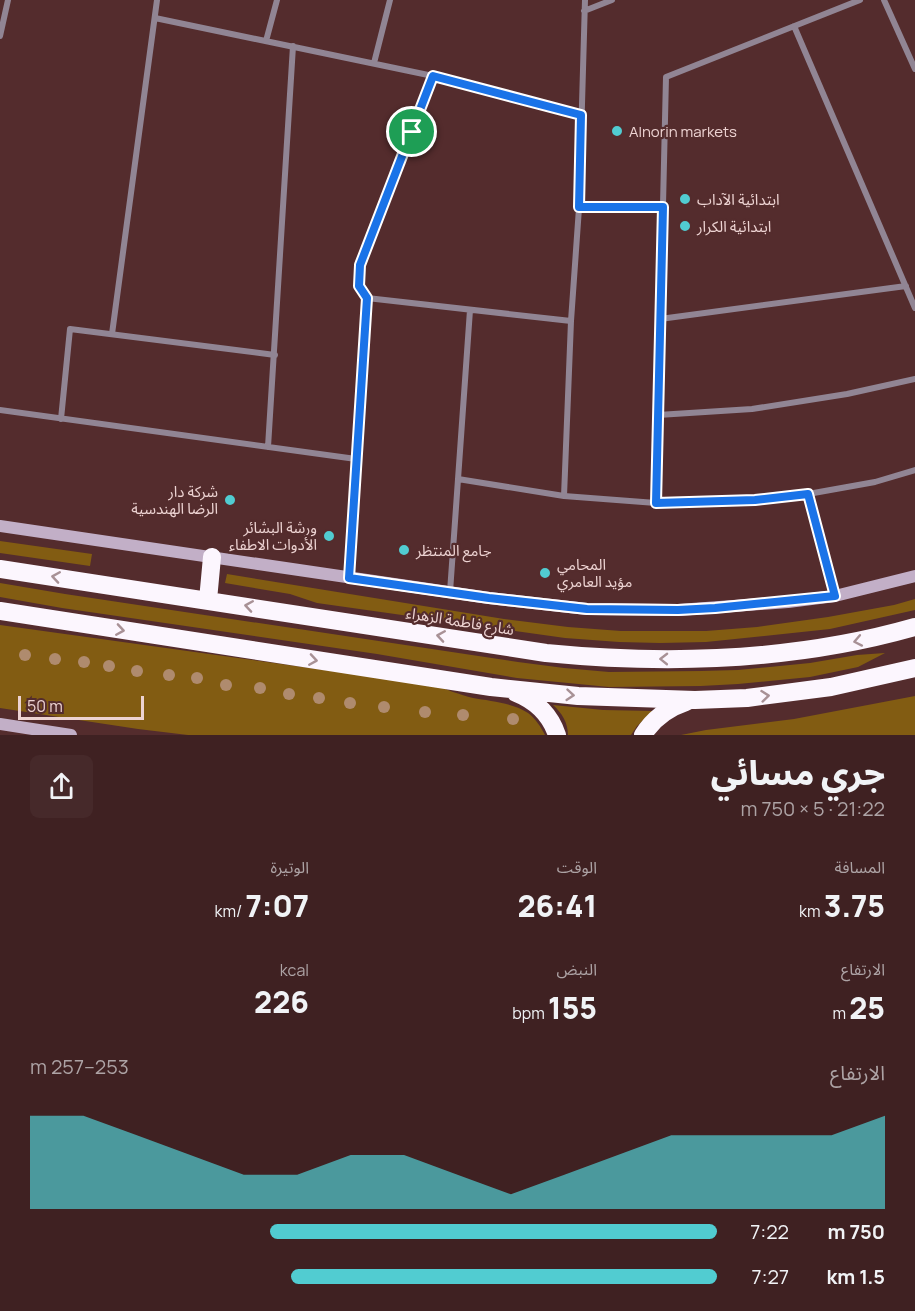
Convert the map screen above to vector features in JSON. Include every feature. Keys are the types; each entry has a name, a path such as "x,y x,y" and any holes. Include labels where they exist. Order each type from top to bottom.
{"highway":[{"path":"208,600 212,557"},
{"name":"شارع فاطمة الزهراء","path":"0,569 546,653 591,657 686,659 769,654 823,648 915,627"},
{"path":"0,611 491,687 578,696 695,700 747,698 831,687 915,668"},
{"path":"491,687 524,696 538,705 550,719 557,735"},
{"path":"643,735 663,713 695,700"}],"main road":[{"path":"0,526 450,593 587,609 715,608 835,596 915,576"},
{"path":"0,724 71,735"}],"street":[{"path":"0,36 8,0"},
{"path":"112,334 157,0"},
{"path":"266,41 277,0"},
{"path":"374,63 390,0"},
{"path":"564,496 571,321 579,207 585,0"},
{"path":"584,11 612,0"},
{"path":"656,503 666,77 860,0"},
{"path":"884,0 915,69"},
{"path":"155,18 433,76 581,115"},
{"path":"794,26 915,308"},
{"path":"268,447 293,46"},
{"path":"349,578 367,298 359,286 360,265 433,76"},
{"path":"579,207 663,207"},
{"path":"660,319 906,286"},
{"path":"367,298 571,321"},
{"path":"450,593 471,310"},
{"path":"61,418 70,329 275,355"},
{"path":"658,415 752,408 847,394 915,379"},
{"path":"0,410 356,459"},
{"path":"458,479 564,496 656,503 755,500 808,494 875,482 915,470"},
{"path":"808,494 835,596"}],"shaded area":[{"path":"0,541 92,554 90,566 0,553"},
{"path":"227,574 504,619 621,631 706,631 757,627 828,617 915,599 915,610 830,629 706,642 619,642 565,638 317,603 290,594 225,583"},
{"path":"0,583 518,662 609,672 738,670 885,653 858,667 810,677 701,686 609,687 517,678 377,654 62,608 0,597"},
{"path":"0,625 433,685 468,697 516,707 531,715 545,735 188,735 0,708"},
{"path":"915,696 915,735 681,735 794,719"},
{"path":"553,705 603,710 653,711 631,735 568,735 564,718"}],"place":[{"name":"Alnorin markets","path":"617,131"},
{"name":"ابتدائية الآداب","path":"685,199"},
{"name":"ابتدائية الكرار","path":"685,226"},
{"name":"شركة دار الرضا الهندسية","path":"230,500"},
{"name":"ورشة البشائر الأدوات الاطفاء","path":"329,536"},
{"name":"جامع المنتظر","path":"404,550"},
{"name":"المحامي مؤيد العامري","path":"545,573"}],"route":[{"path":"433,76 581,115 579,207 663,207 656,503 755,500 808,494 835,596 788,602 678,610 587,609 349,578 367,298 359,286 360,265 412,132 433,76"}]}
